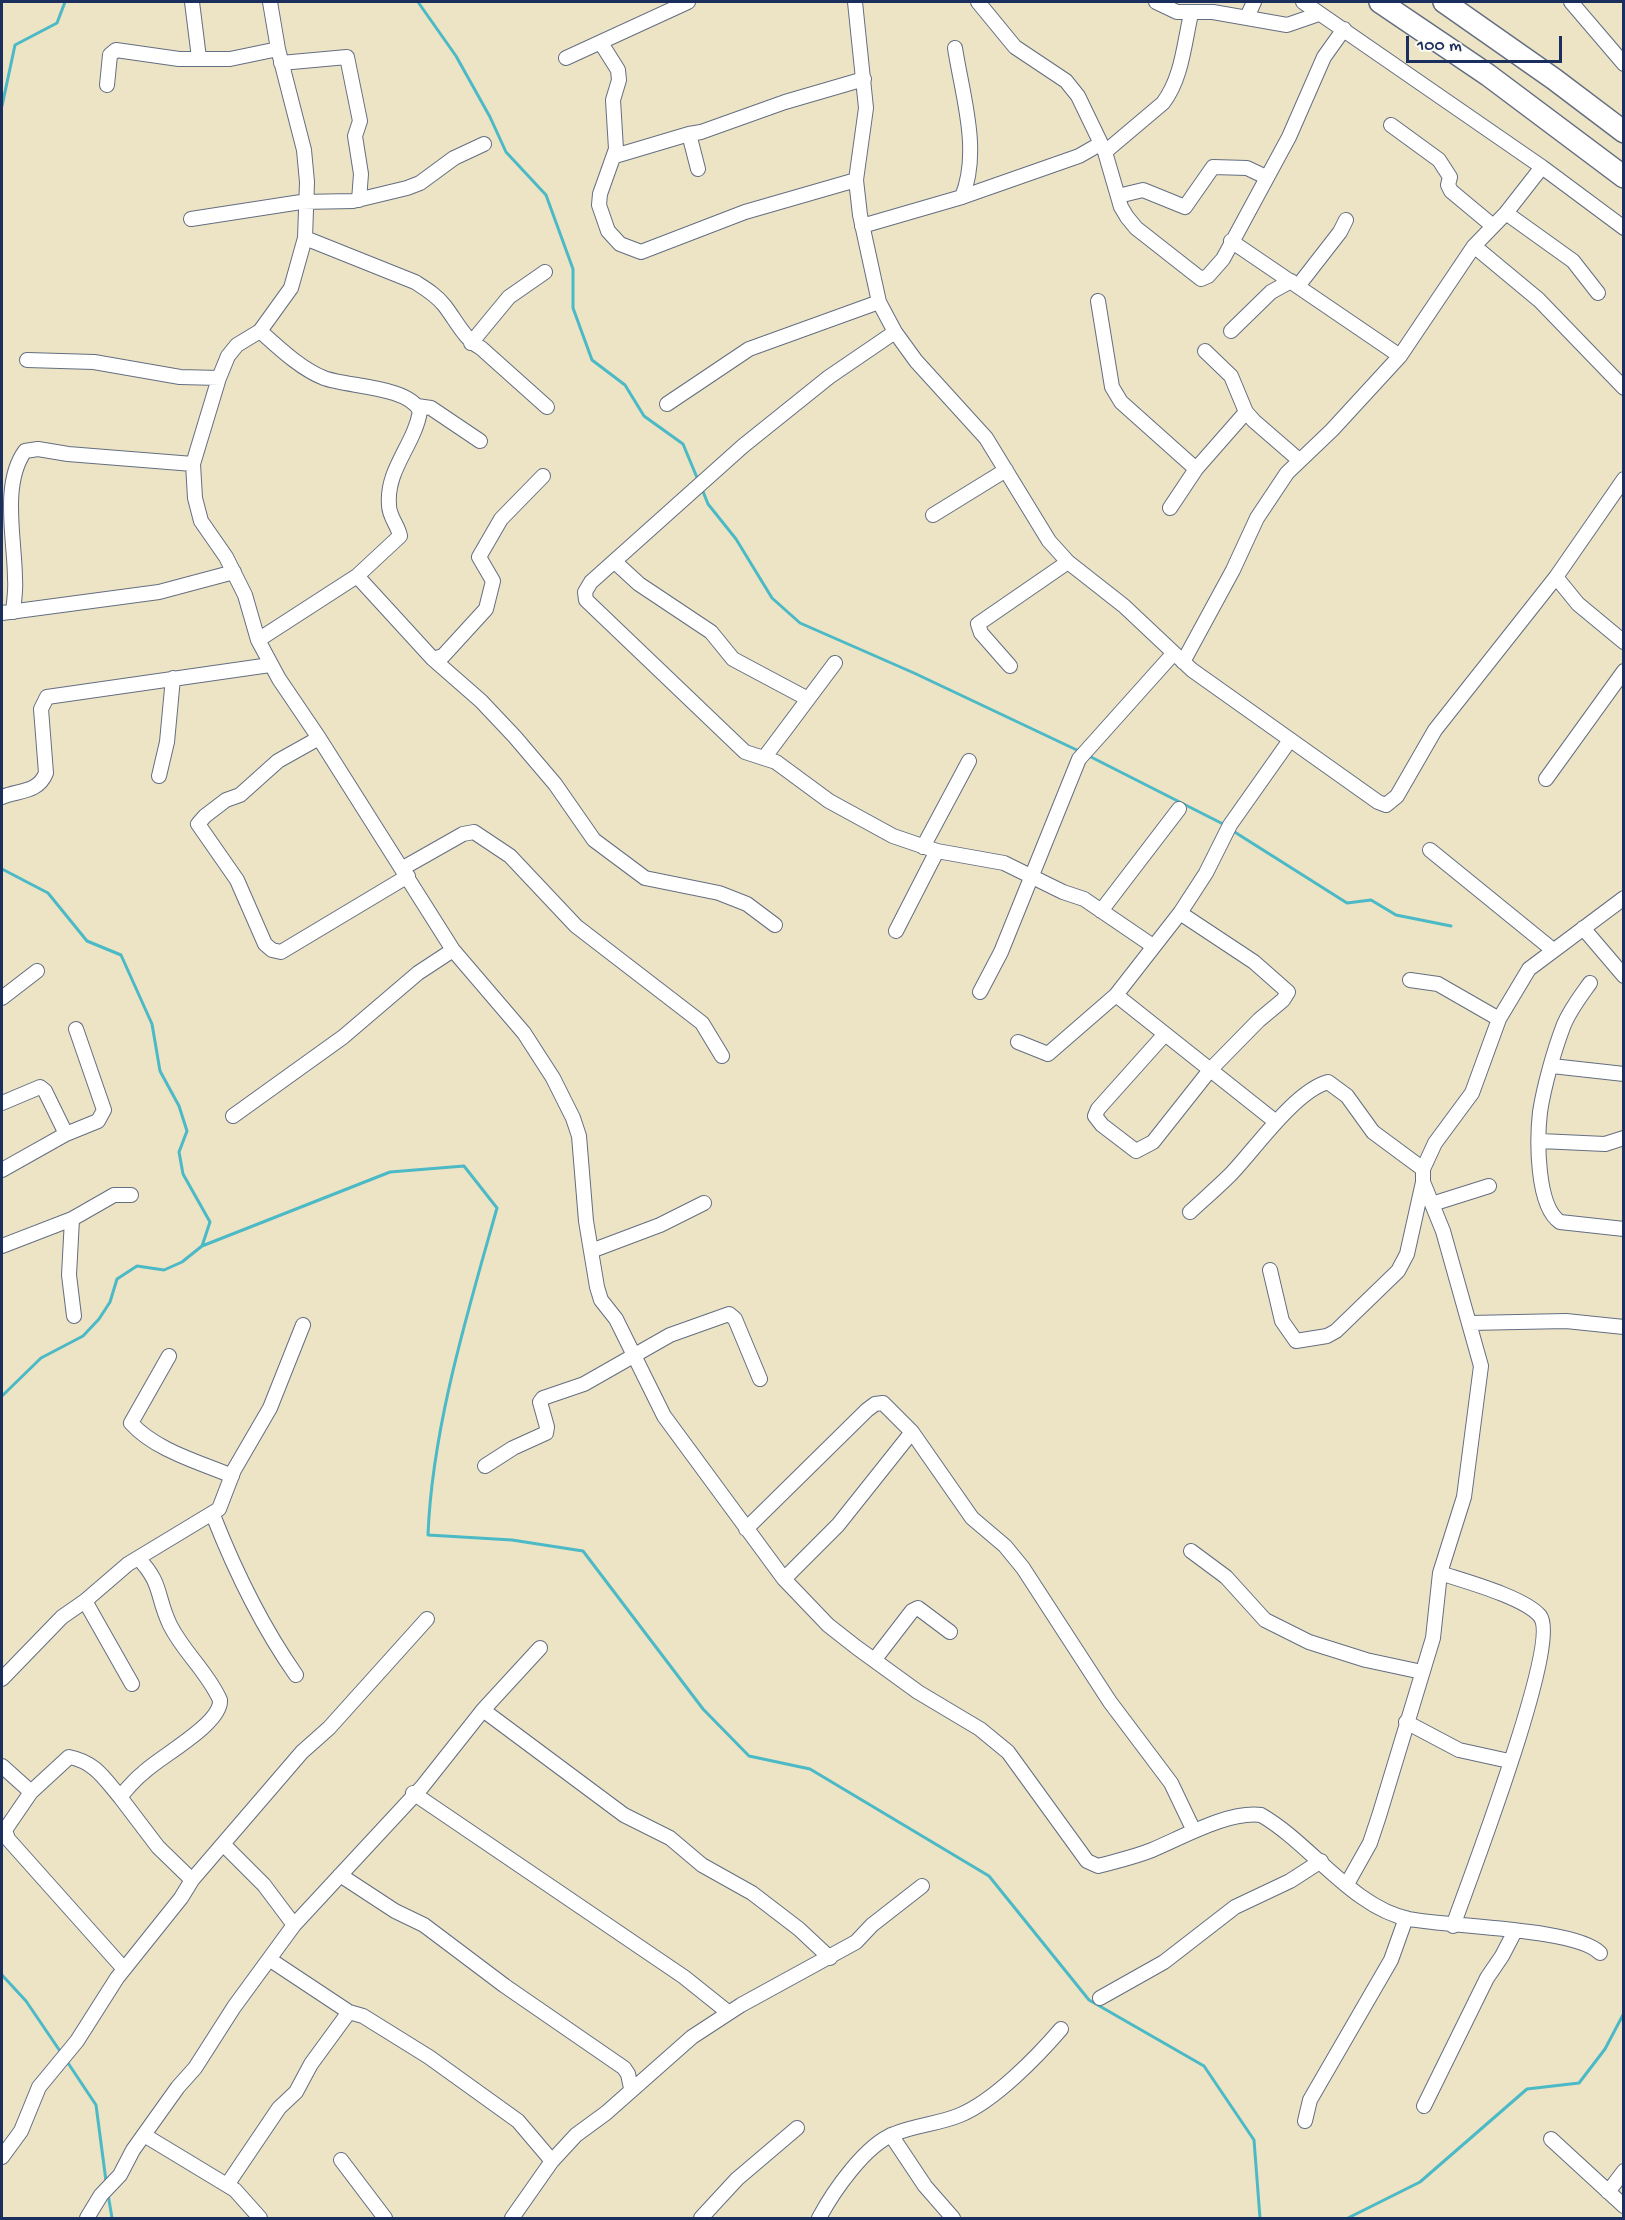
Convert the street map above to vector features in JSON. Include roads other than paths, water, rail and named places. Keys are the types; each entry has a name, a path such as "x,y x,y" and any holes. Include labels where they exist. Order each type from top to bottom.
{"highway":[{"path":"1380,2 1488,75 1623,177"},
{"path":"1444,2 1554,79 1623,132"}],"street":[{"path":"192,2 200,58"},
{"path":"270,2 280,56 304,150 307,182 305,238 291,288 260,331 237,345 228,356 219,378 194,464 195,498 201,520 234,572 245,595 258,640 270,665 453,950 524,1033 553,1078 573,1118 579,1136 591,1251 601,1300 616,1319 664,1416 784,1579 828,1624 1008,1752 1087,1861 1098,1866 1107,1864 1149,1851 1194,1831 1248,1814 1261,1815 1371,1902 1406,1918 1453,1926 1568,1938 1592,1945 1600,1953"},
{"path":"566,58 688,2"},
{"path":"855,2 866,108 856,180 862,226 879,302 894,332 916,361 986,438 1049,541 1068,562 1124,606 1178,658 1378,802 1386,805 1390,803 1442,721 1619,495 1623,479"},
{"path":"978,2 1015,47 1030,54 1066,81 1078,96 1103,148 1121,207 1136,228 1201,279 1208,276 1223,260 1231,241 1288,137 1324,57 1344,29"},
{"path":"1156,2 1177,12 1191,14 1213,12 1287,24 1319,14"},
{"path":"1247,17 1254,2"},
{"path":"1303,2 1542,167 1623,228"},
{"path":"1571,2 1623,64"},
{"path":"862,226 962,197 1103,148 1163,104 1170,94 1178,75 1191,14"},
{"path":"601,43 618,70 619,80 613,100 615,156 600,194 599,205 608,231 620,244 641,252 745,212 856,180"},
{"path":"955,48 969,141 970,171 962,197"},
{"path":"108,85 110,55 116,50 179,59 347,57 360,121 356,136 360,156 359,200"},
{"path":"615,156 701,132 774,105 864,79"},
{"path":"1391,125 1439,160 1450,177 1448,185 1450,191 1493,226"},
{"path":"689,134 698,169"},
{"path":"191,219 305,202 338,203 359,200 420,183 444,164 484,144"},
{"path":"1118,196 1143,190 1185,207 1213,167 1246,168 1266,177"},
{"path":"980,992 1001,952 1079,759 1178,658 1233,570 1257,518 1287,473 1332,430 1400,356 1474,246 1506,213 1542,167"},
{"path":"1506,213 1573,261 1598,293"},
{"path":"1232,331 1271,292 1294,284 1340,232 1346,220"},
{"path":"305,238 415,282 431,292 443,304 471,342 481,348 547,407"},
{"path":"1231,241 1400,356"},
{"path":"1474,246 1539,300 1623,388"},
{"path":"471,342 509,297 545,272"},
{"path":"1098,301 1112,387 1121,402 1196,469"},
{"path":"667,404 749,349 879,302"},
{"path":"260,331 284,352 323,378 379,389 417,406 431,408 480,441"},
{"path":"894,332 830,377 743,446 591,582 585,592 586,600 736,745 746,752 784,767 849,813 893,836 930,849 990,859 1084,899 1153,946"},
{"path":"1205,351 1231,376 1246,412 1299,460"},
{"path":"27,360 94,362 180,376 219,378"},
{"path":"258,640 357,576 400,536 390,514 389,490 398,460 419,418 417,406"},
{"path":"1170,507 1196,469 1246,412"},
{"path":"194,464 68,454 39,449 25,451 17,462 11,513 16,581 7,612 159,592 234,572"},
{"path":"933,515 1006,470"},
{"path":"433,659 443,656 486,609 493,581 478,557 501,519 543,476"},
{"path":"615,562 648,591 711,632 733,659 808,699"},
{"path":"1010,666 981,633 978,624 1068,562"},
{"path":"357,576 433,659 481,701 515,738 555,784 594,840 645,878 719,893 747,904 775,925"},
{"path":"1556,577 1578,604 1623,642"},
{"path":"764,758 835,663"},
{"path":"2,797 28,791 38,786 46,773 41,709 47,697 270,665"},
{"path":"1546,779 1623,670"},
{"path":"159,776 167,742 172,678"},
{"path":"319,738 278,761 240,795 226,800 198,824 237,880 265,944 272,950 281,952 463,834 474,832 510,856 576,926 702,1023 722,1056"},
{"path":"1018,1042 1048,1054 1116,995 1180,912 1206,873 1230,825 1290,740"},
{"path":"896,931 969,761"},
{"path":"1101,911 1179,809"},
{"path":"1430,850 1553,950"},
{"path":"1270,1270 1282,1321 1296,1341 1327,1336 1336,1331 1398,1271 1407,1254 1423,1176 1435,1143 1472,1093 1499,1019 1529,969 1623,898"},
{"path":"1165,1034 1098,1109 1095,1116 1128,1148 1136,1151 1153,1142 1210,1070 1258,1020 1283,1000 1288,992 1254,962 1180,912"},
{"path":"1583,928 1623,976"},
{"path":"233,1116 343,1037 418,973 453,950"},
{"path":"2,998 37,970"},
{"path":"1410,980 1438,984 1499,1019"},
{"path":"1590,983 1563,1025 1542,1101 1539,1171 1548,1210 1553,1218 1560,1222 1623,1228"},
{"path":"1116,995 1276,1122"},
{"path":"2,1170 66,1134 98,1121 104,1110 76,1029"},
{"path":"1552,1066 1623,1074"},
{"path":"1190,1212 1231,1174 1276,1122 1318,1085 1328,1082 1337,1086 1373,1132 1423,1176 1443,1231 1481,1366 1464,1497 1440,1573 1433,1638 1370,1843 1347,1884"},
{"path":"2,1102 40,1088 45,1091 66,1134"},
{"path":"1540,1141 1605,1143 1623,1138"},
{"path":"1432,1204 1489,1186"},
{"path":"2,1246 72,1219 114,1195 131,1195"},
{"path":"591,1251 634,1236 704,1203"},
{"path":"72,1219 69,1275 74,1316"},
{"path":"485,1466 513,1448 546,1433 547,1427 540,1402 543,1398 584,1384 670,1335 729,1314 735,1319 760,1378"},
{"path":"1470,1323 1566,1321 1623,1327"},
{"path":"2,1679 62,1617 138,1558 213,1515 224,1500 232,1476 270,1408 303,1325"},
{"path":"169,1356 131,1423 138,1432 171,1450 232,1476"},
{"path":"746,1529 875,1404 883,1403 912,1432 972,1518 1005,1546 1023,1568 1110,1702 1171,1783 1194,1831"},
{"path":"784,1579 838,1525 912,1432"},
{"path":"213,1515 237,1576 279,1650 296,1675"},
{"path":"1191,1551 1226,1577 1264,1620 1309,1642 1366,1660 1422,1672"},
{"path":"120,1797 143,1772 174,1752 220,1706 208,1676 186,1651 170,1624 156,1580 138,1558"},
{"path":"1440,1573 1509,1598 1540,1617 1545,1627 1538,1675 1526,1719 1509,1761 1453,1926"},
{"path":"85,1601 132,1684"},
{"path":"875,1659 912,1611 918,1608 951,1632"},
{"path":"2,2157 21,2131 39,2087 77,2041 124,1969 181,1898 192,1880 302,1752 329,1728 427,1619"},
{"path":"87,2218 101,2195 120,2175 144,2135 195,2068 234,2007 294,1925 540,1648"},
{"path":"483,1710 624,1815 670,1838 702,1865 752,1893 799,1929 830,1958"},
{"path":"1406,1722 1459,1750 1509,1761"},
{"path":"124,1969 8,1839 5,1830 30,1792 69,1757 85,1760 97,1768 158,1847 192,1880"},
{"path":"2,1766 30,1792"},
{"path":"413,1793 684,1977 729,2013"},
{"path":"223,1844 264,1885 294,1925"},
{"path":"1100,1998 1164,1962 1235,1907 1290,1881 1321,1861"},
{"path":"340,1875 395,1911 424,1925 505,1986 624,2068 631,2088"},
{"path":"512,2218 552,2161 576,2135 606,2113 631,2088 692,2037 729,2013 856,1942 872,1925 922,1886"},
{"path":"1305,2121 1310,2100 1391,1960 1406,1918"},
{"path":"1424,2106 1487,1978 1515,1931"},
{"path":"270,1959 349,2012 363,2016 429,2057 518,2121 552,2161"},
{"path":"227,2185 279,2108 296,2092 310,2064 349,2012"},
{"path":"819,2218 843,2179 891,2135 962,2115 1033,2062 1061,2029"},
{"path":"701,2218 737,2179 797,2127"},
{"path":"144,2135 227,2185 250,2205 260,2218"},
{"path":"891,2135 918,2178 953,2218"},
{"path":"1551,2139 1623,2206"},
{"path":"341,2160 385,2218"},
{"path":"1608,2192 1623,2171"}],"waterway":[{"path":"2,106 15,45 57,23 65,2"},
{"path":"418,2 456,56 490,117 506,152 546,195 573,269 573,308 592,360 625,385 644,416 683,444 698,480"},
{"path":"702,489 708,504 736,539 772,598 800,623 914,673 1081,752"},
{"path":"1089,756 1225,825"},
{"path":"1233,831 1347,903 1371,900 1396,915 1451,926"},
{"path":"2,869 48,893 87,941 121,955 152,1024 160,1071 179,1106 187,1131 179,1152 183,1174 210,1222 202,1246 182,1262 164,1270 137,1266 117,1279 110,1302 99,1319 83,1336 41,1358 2,1396"},
{"path":"202,1246 390,1172 464,1166 497,1208 463,1329 444,1412 436,1453 428,1535 512,1540 583,1551 703,1709 749,1756 810,1769 989,1876 1089,2000 1204,2066 1254,2140 1260,2218"},
{"path":"2,1975 26,2001 62,2054"},
{"path":"1348,2218 1420,2182 1527,2089 1579,2083 1605,2049 1624,2013"},
{"path":"66,2060 96,2105 106,2181"},
{"path":"108,2194 112,2218"}]}
